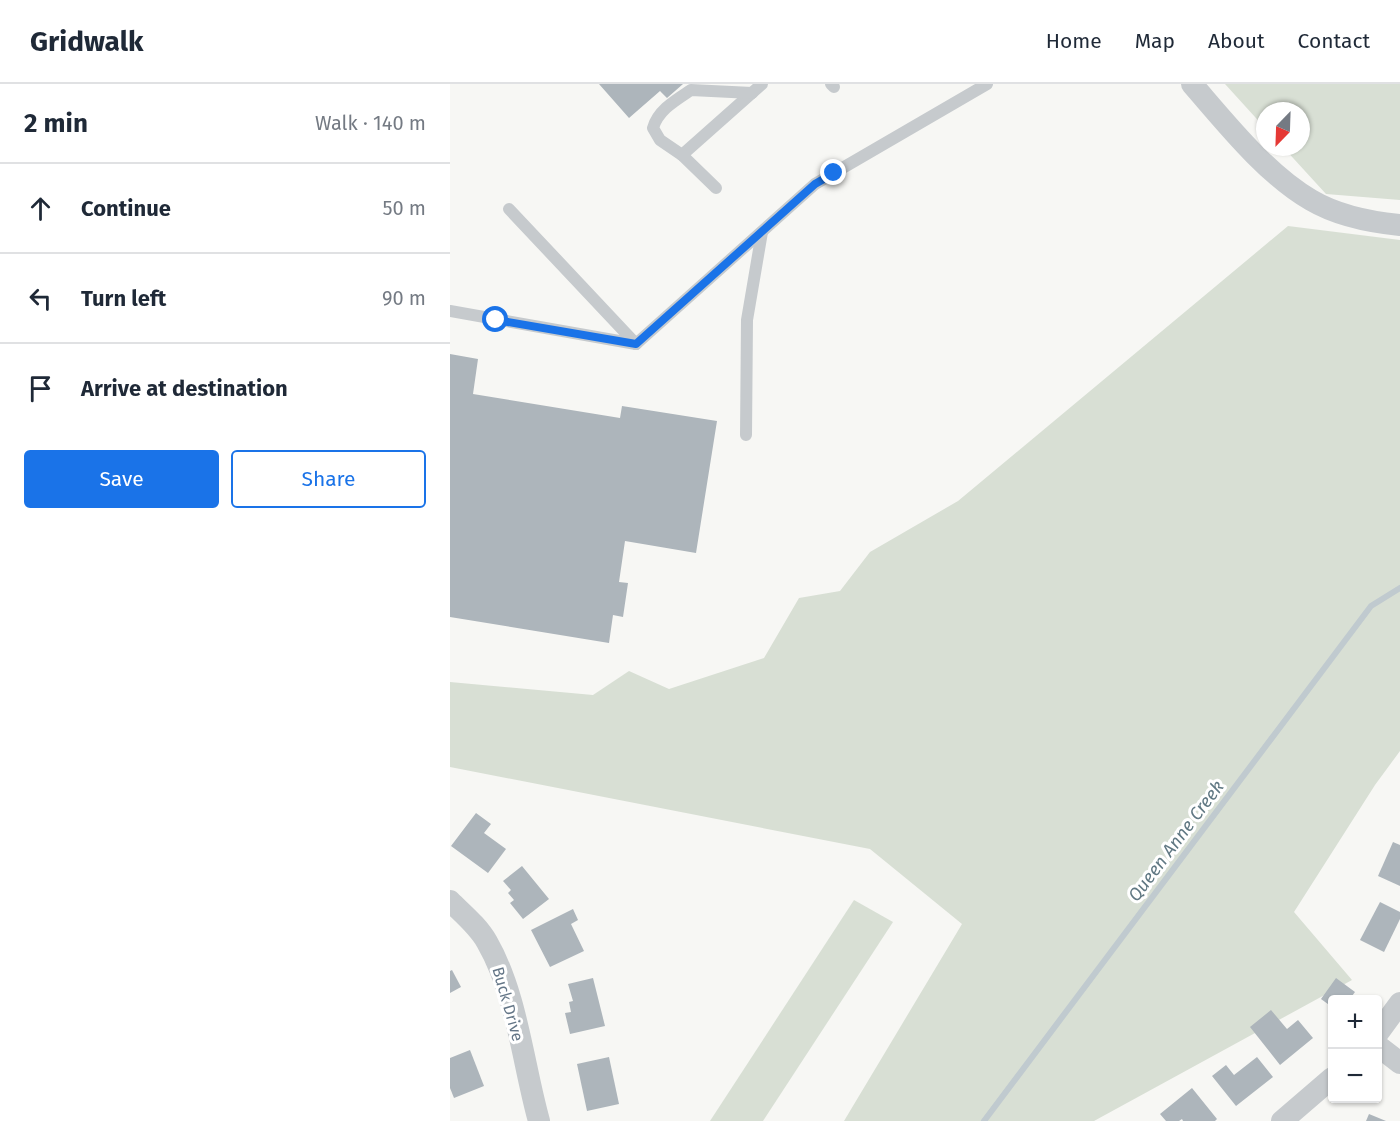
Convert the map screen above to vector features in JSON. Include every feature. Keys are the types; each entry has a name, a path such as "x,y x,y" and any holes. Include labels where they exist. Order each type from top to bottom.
{"street":[{"path":"1192,84 1272,171 1312,201 1345,215 1376,223 1400,225"},
{"name":"Buck Drive","path":"450,901 477,928 493,954 506,986 539,1121"},
{"path":"1382,1026 1400,1003"},
{"path":"1381,1049 1400,1063"},
{"path":"1282,1121 1328,1081"}],"lane":[{"path":"636,344 815,184 987,84"},
{"path":"682,155 757,88"},
{"path":"716,188 682,155 660,140 653,128 660,114 691,90 757,88"},
{"path":"509,209 636,344"},
{"path":"746,435 747,320 762,232"},
{"path":"450,311 636,344"}],"shaded area":[{"path":"1225,84 1400,84 1400,200 1326,194 1291,156 1310,156 1310,102 1256,102 1256,118"},
{"path":"1288,226 1400,240 1400,751 1375,785 1294,912 1352,980 1094,1121 844,1121 962,924 870,849 450,767 450,682 593,695 629,671 669,689 764,658 799,598 840,591 870,552 958,501"},
{"path":"854,900 893,922 763,1121 710,1121"}],"building":[{"path":"599,84 683,84 667,98 660,91 629,118"},
{"path":"450,354 478,359 473,394 620,418 622,406 717,421 696,553 625,541 619,582 628,583 623,617 613,615 609,643 450,617"},
{"path":"476,813 491,824 484,833 506,849 488,873 451,846"},
{"path":"1393,842 1400,845 1400,886 1378,876"},
{"path":"522,866 549,899 523,919 510,903 514,900 508,893 511,890 503,881"},
{"path":"1380,902 1400,912 1400,919 1384,952 1360,940"},
{"path":"573,909 578,920 571,924 584,951 550,967 531,930"},
{"path":"452,970 461,987 450,993 450,971"},
{"path":"593,978 605,1026 570,1034 565,1013 571,1012 569,1002 573,1001 568,984"},
{"path":"1336,978 1355,992 1353,995 1328,995 1328,1004 1321,999"},
{"path":"1271,1010 1287,1029 1298,1020 1313,1038 1280,1065 1250,1027"},
{"path":"470,1050 484,1086 454,1098 450,1088 450,1058"},
{"path":"609,1057 619,1104 587,1111 577,1064"},
{"path":"1257,1057 1273,1077 1236,1106 1212,1076 1226,1065 1234,1075"},
{"path":"1192,1088 1217,1119 1215,1121 1183,1121 1182,1119 1166,1121 1160,1114"},
{"path":"1369,1114 1386,1121 1366,1121"}],"waterway":[{"name":"Queen Anne Creek","path":"984,1121 1371,606 1400,588"}],"route":[{"path":"496,320 636,344 815,184 834,173"}]}
